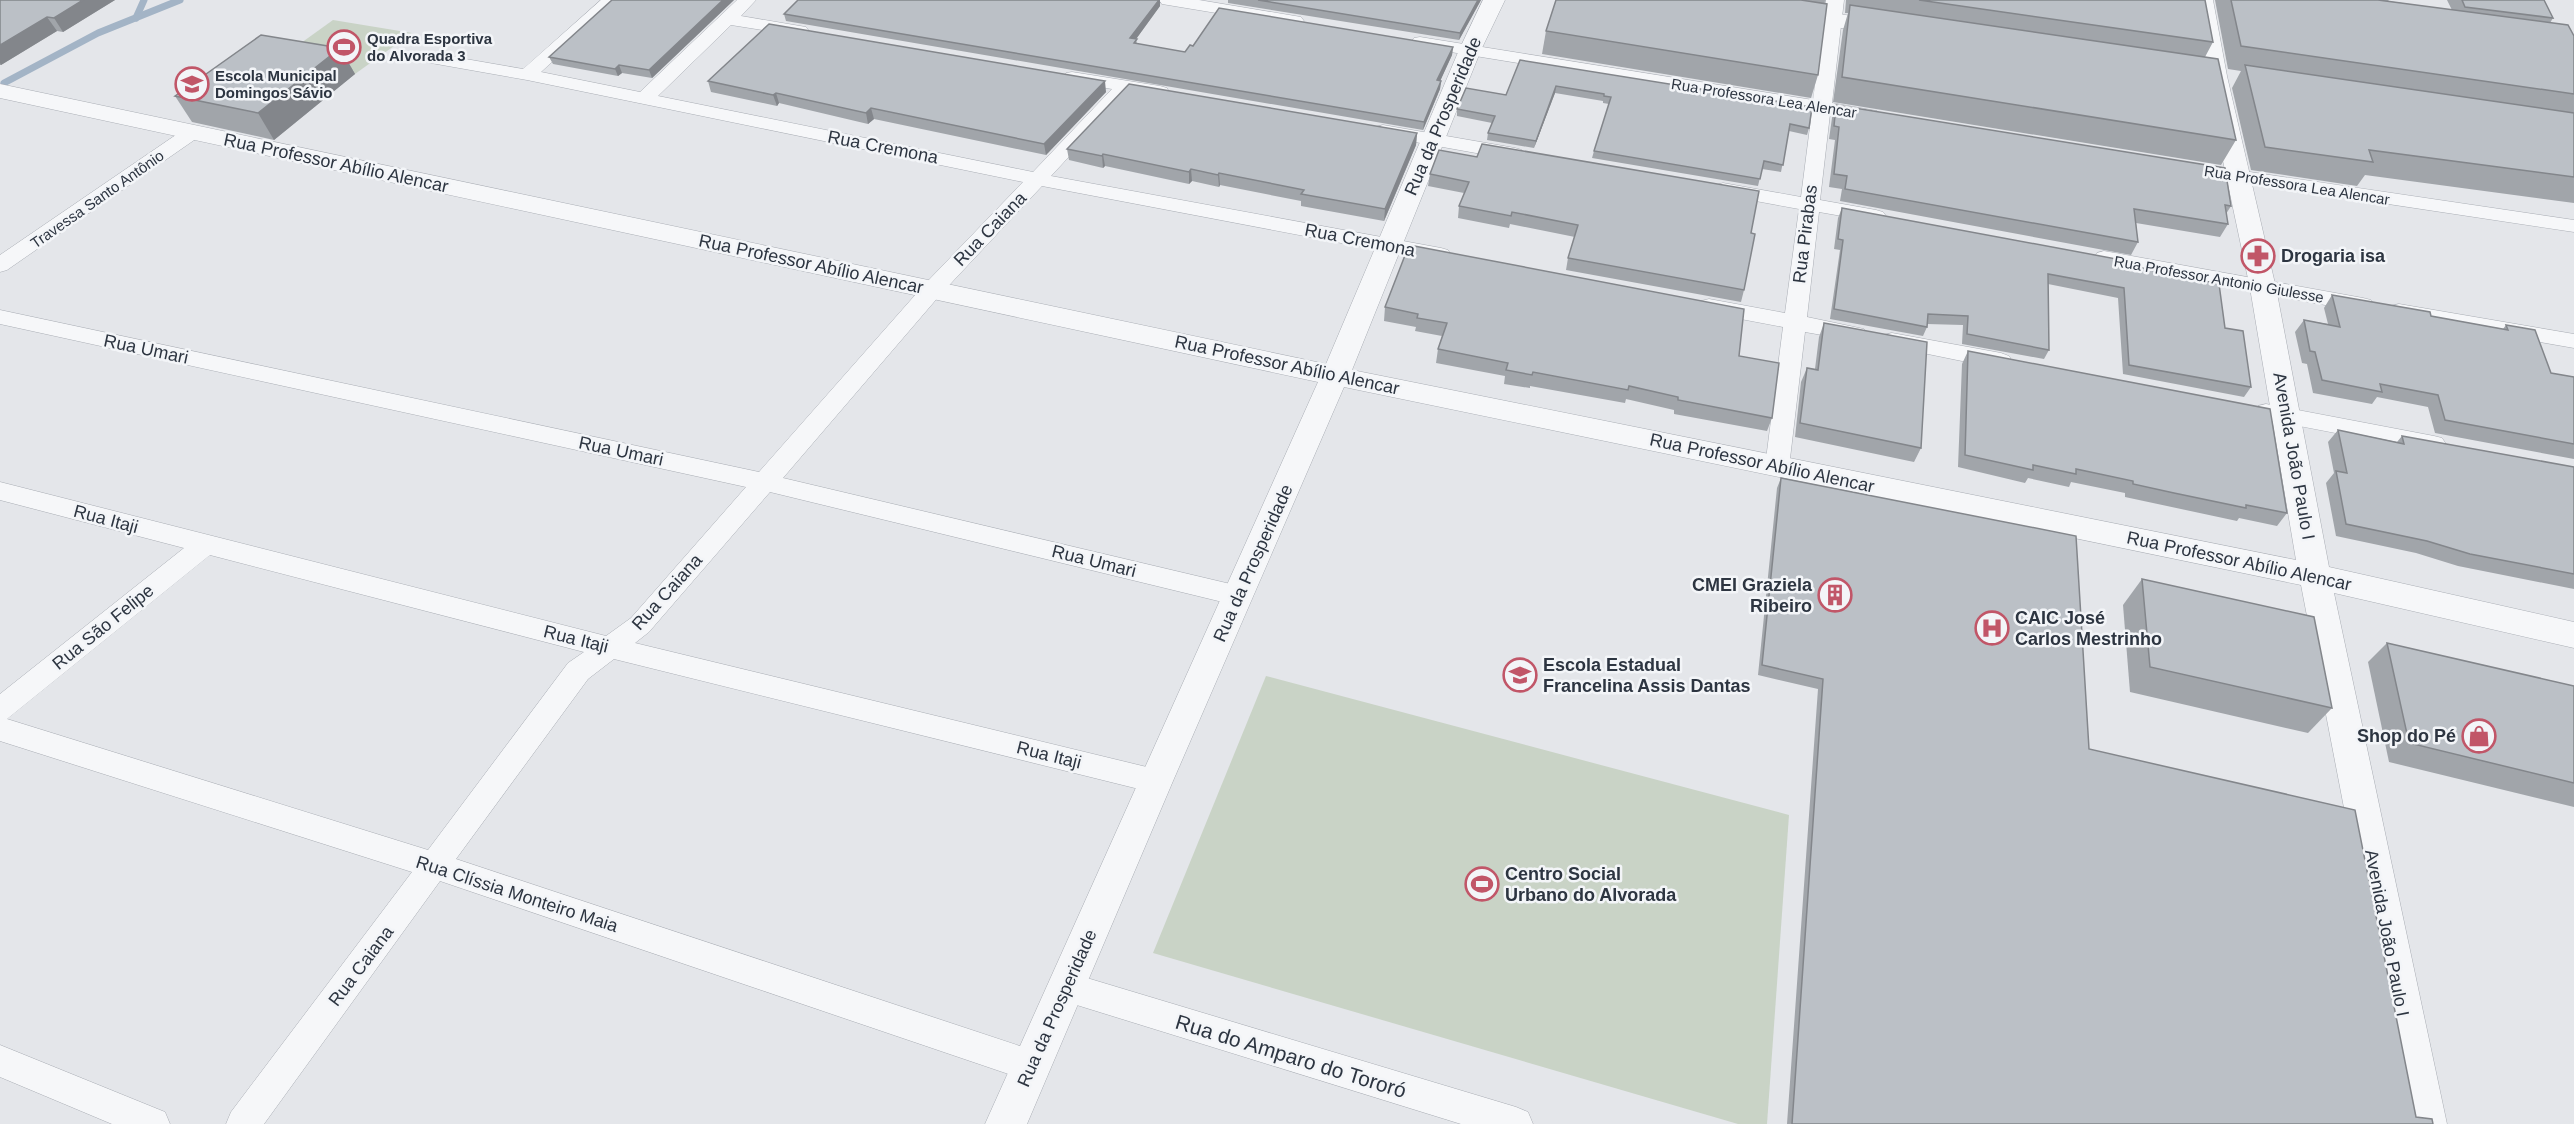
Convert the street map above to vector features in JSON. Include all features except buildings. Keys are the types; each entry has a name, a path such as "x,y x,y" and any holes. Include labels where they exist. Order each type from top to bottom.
{"street":[{"path":"527,75 611,0"},
{"path":"644,99 747,0"},
{"path":"1168,0 1311,24"},
{"name":"Rua da Prosperidade","path":"1006,1124 1335,376 1470,50 1494,0"},
{"path":"1698,0 1834,10 1902,31"},
{"name":"Avenida João Paulo I","path":"2202,0 2237,177 2263,288 2315,576 2426,1124"},
{"name":"Rua Pirabas","path":"1777,467 1820,106 1834,10"},
{"path":"729,19 822,35"},
{"name":"Rua Professora Lea Alencar","path":"1402,39 1890,118"},
{"name":"Rua Cremona","path":"431,58 527,75 1038,179 1458,259"},
{"path":"1055,74 1182,96"},
{"name":"Rua Caiana","path":"243,1124 578,671 640,625 932,290 1125,86"},
{"name":"Rua Professor Abílio Alencar","path":"0,91 1335,376 2315,576 2574,635"},
{"path":"1365,128 1539,158"},
{"name":"Travessa Santo Antônio","path":"0,265 193,132"},
{"name":"Rua Professora Lea Alencar","path":"2202,171 2574,226"},
{"path":"1704,186 1891,219"},
{"name":"Rua Professor Antonio Giulesse","path":"2089,256 2574,341"},
{"path":"1690,302 2017,364"},
{"name":"Rua Umari","path":"0,317 764,482 1239,596"},
{"path":"2240,407 2459,449"},
{"name":"Rua Itaji","path":"0,491 612,648 1155,781"},
{"name":"Rua São Felipe","path":"0,710 205,544"},
{"name":"Rua Clíssia Monteiro Maia","path":"0,729 436,866 1032,1066"},
{"name":"Rua do Amparo do Tororó","path":"1066,987 1516,1124"},
{"path":"0,1061 153,1124"}],"shaded area":[{"name":"Quadra Esportiva do Alvorada 3","path":"333,20 412,33 355,74 276,61"},
{"name":"Centro Social Urbano do Alvorada","path":"1266,676 1789,815 1767,1124 1738,1124 1153,953"}],"waterway":[{"path":"136,18 144,0"},
{"path":"136,18 180,0"},
{"path":"4,83 98,33 136,18"}],"place":[{"name":"Quadra Esportiva do Alvorada 3","path":"344,47"},
{"name":"Escola Municipal Domingos Sávio","path":"192,84"},
{"name":"Drogaria isa","path":"2258,256"},
{"name":"CMEI Graziela Ribeiro","path":"1835,595"},
{"name":"CAIC José Carlos Mestrinho","path":"1992,628"},
{"name":"Escola Estadual Francelina Assis Dantas","path":"1520,675"},
{"name":"Shop do Pé","path":"2479,736"},
{"name":"Centro Social Urbano do Alvorada","path":"1482,884"}]}
